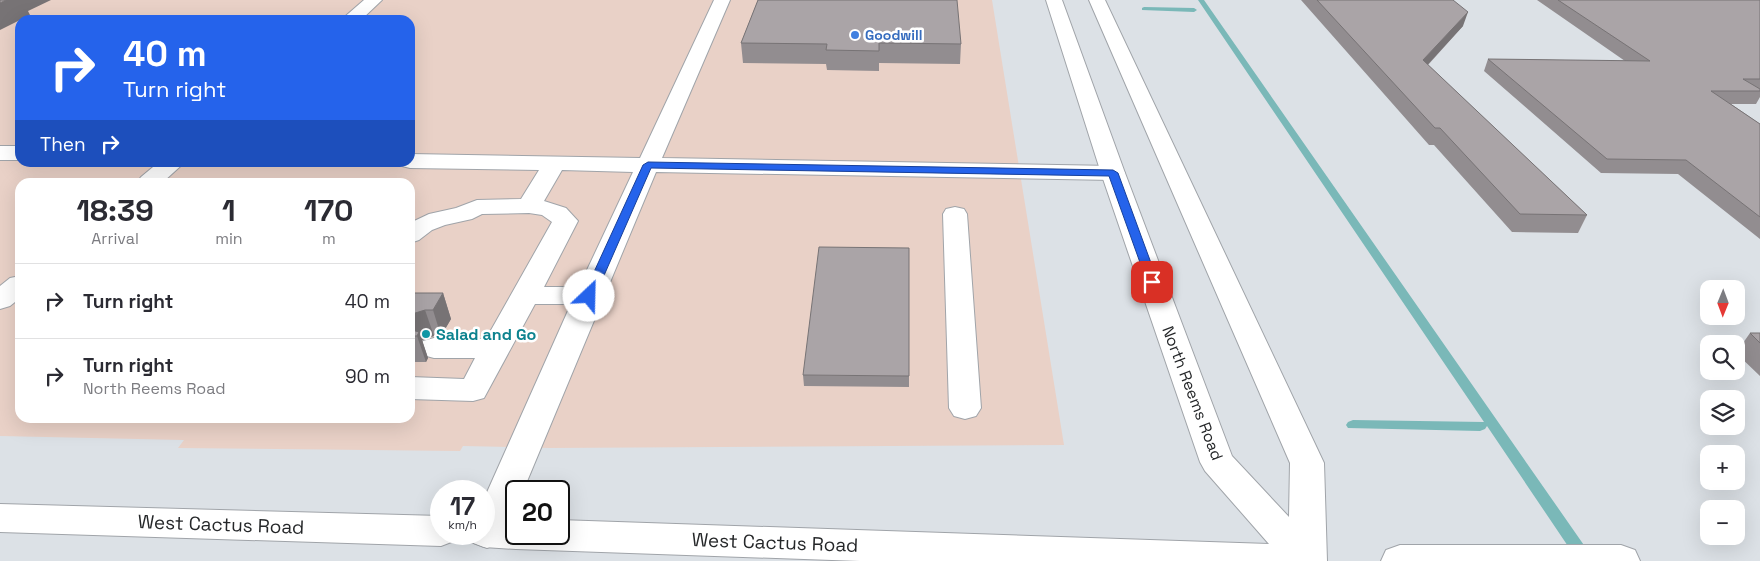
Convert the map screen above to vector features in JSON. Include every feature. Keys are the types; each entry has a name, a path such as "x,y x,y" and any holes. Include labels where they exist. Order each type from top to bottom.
{"main road":[{"path":"356,15 374,0"},
{"path":"496,533 589,296 722,0"},
{"name":"North Reems Road","path":"1054,0 1113,173 1217,462 1308,561"},
{"name":"North Reems Road","path":"1097,0 1306,463 1308,561"},
{"path":"0,153 15,154"},
{"path":"415,160 1113,173"},
{"path":"529,206 555,163"},
{"path":"154,178 168,167"},
{"path":"415,216 448,206 462,204 478,207 529,206 551,210 560,214 565,221 526,296 473,390 415,388"},
{"path":"415,231 438,219 463,214 478,207"},
{"path":"955,214 965,408"},
{"path":"0,300 15,288"},
{"path":"526,296 589,296"},
{"path":"434,348 496,349"},
{"name":"West Cactus Road","path":"0,518 430,531"},
{"name":"West Cactus Road","path":"570,536 1296,561"},
{"path":"1400,561 1621,561"}],"shaded area":[{"path":"0,0 992,0 1064,445 550,448 463,446 460,451 178,448 184,440 0,436"}],"building":[{"name":"Goodwill","path":"758,0 957,0 961,44 879,43 879,51 826,50 827,44 741,43"},
{"path":"1317,0 1453,0 1468,12 1423,60 1587,215 1520,214 1440,128 1435,128"},
{"path":"1558,0 1760,0 1760,79 1743,79 1760,89 1760,91 1711,91 1760,124 1760,217 1686,160 1607,159 1488,59 1650,61"},
{"path":"819,247 909,248 909,376 803,375"},
{"path":"415,293 443,293 433,310 415,313"},
{"path":"1750,333 1760,333 1760,343"}],"waterway":[{"path":"1201,0 1587,561"},
{"path":"1144,9 1194,10"},
{"path":"1353,425 1480,426"}],"place":[{"name":"Goodwill","path":"855,35"},
{"name":"Salad and Go","path":"426,334"}],"route":[{"path":"589,296 648,165 1113,173 1152,282"}]}
